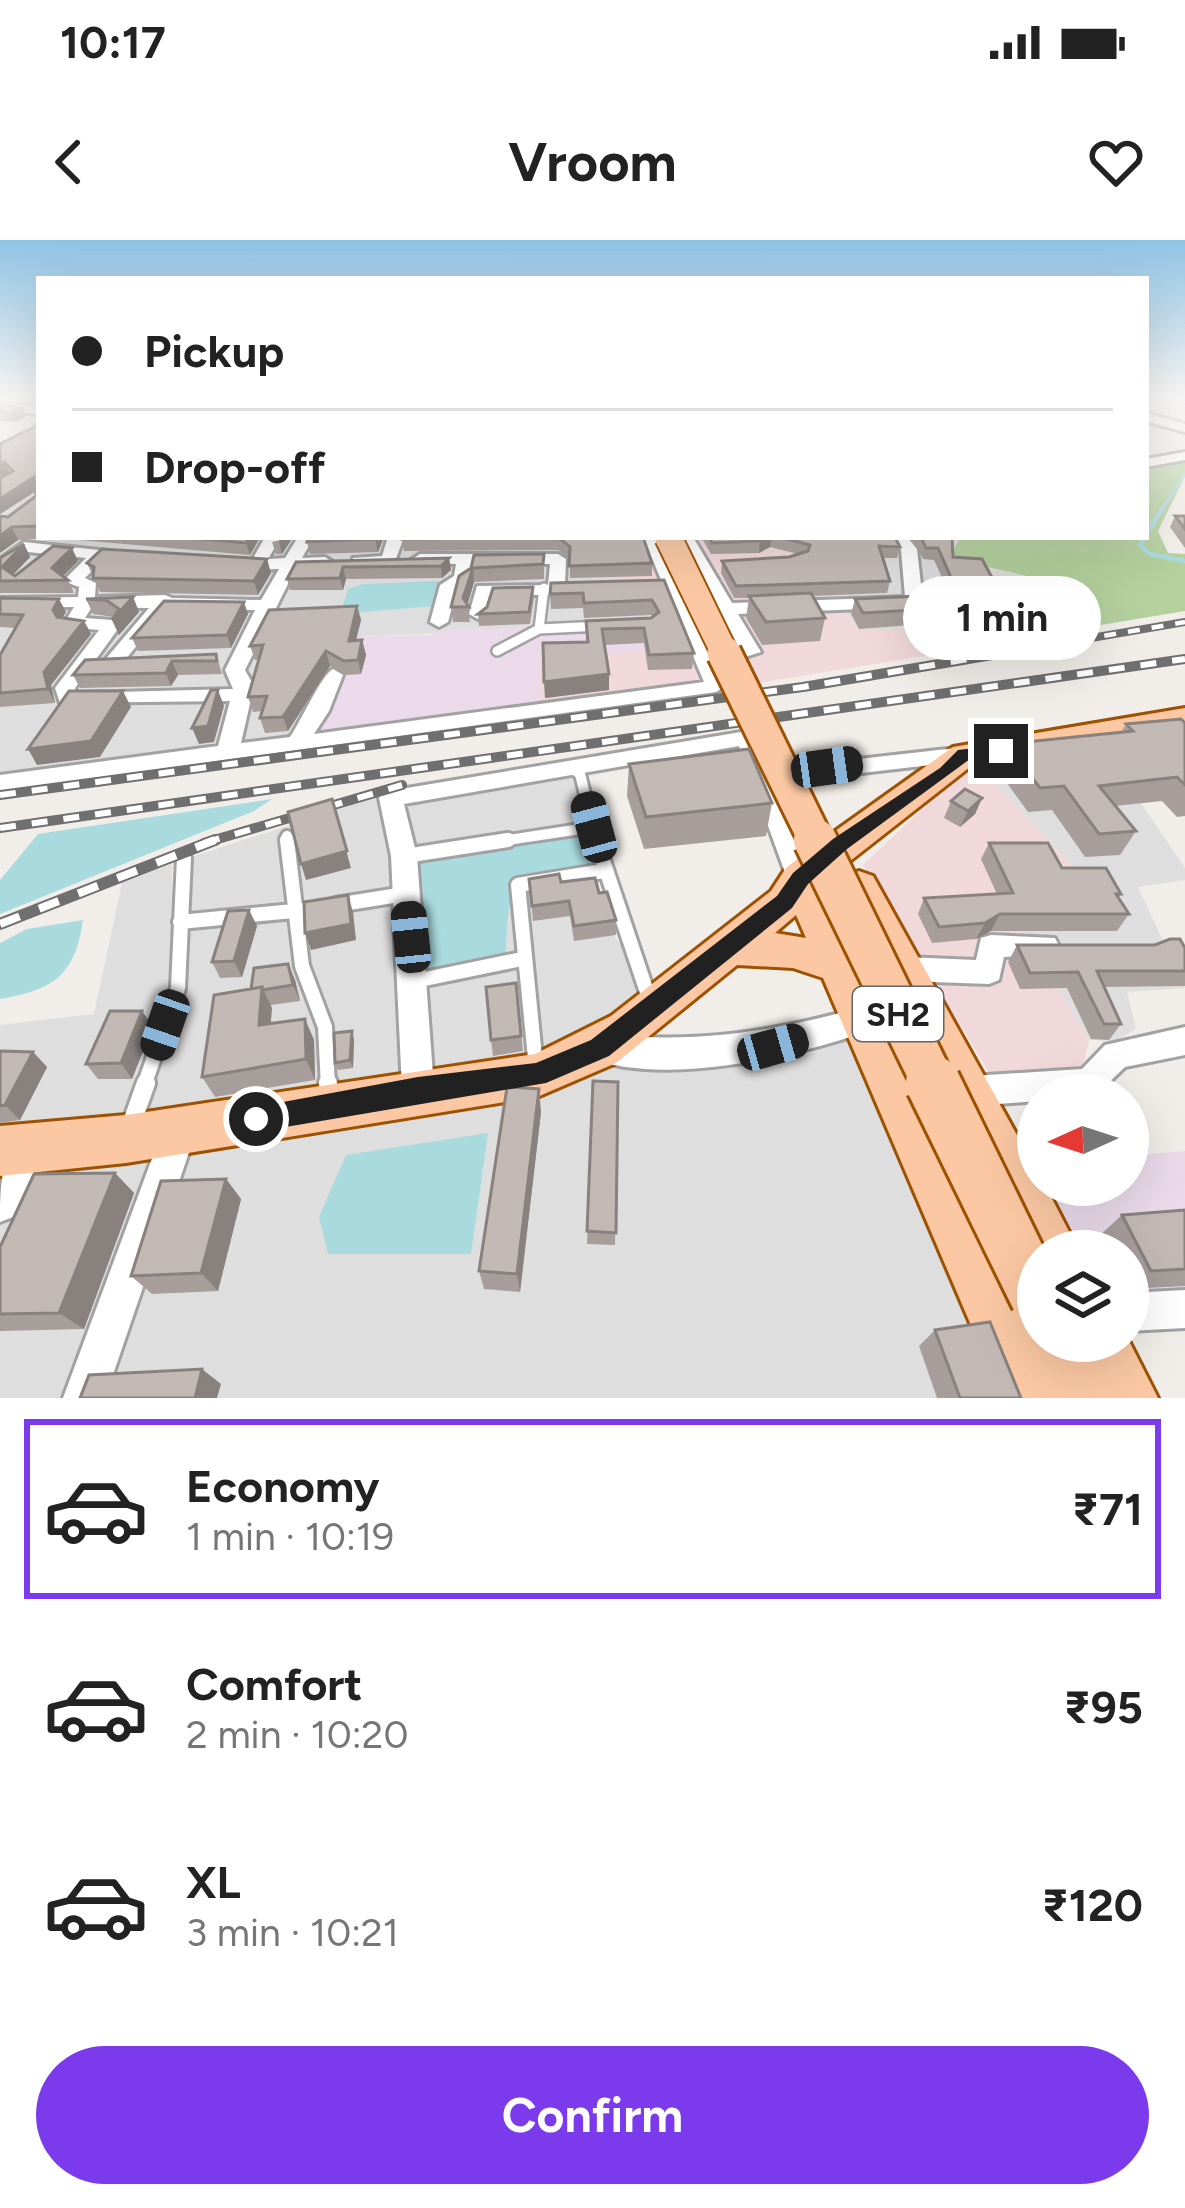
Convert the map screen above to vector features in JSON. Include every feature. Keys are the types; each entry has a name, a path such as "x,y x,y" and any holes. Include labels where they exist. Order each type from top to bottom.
{"main road":[{"name":"SH2","path":"669,540 1017,1255"},
{"path":"14,1151 126,1139 418,1089 537,1075 600,1048 653,1010 784,902 800,878 840,844 946,772 964,754 1185,718"},
{"path":"840,844 1040,1230"},
{"path":"800,878 1033,1398"},
{"path":"730,948 793,951 843,967"},
{"path":"1069,1362 1086,1398"},
{"path":"1107,1362 1126,1398"}],"street":[{"path":"1149,462 1185,456"},
{"path":"126,540 71,580 88,584 86,602 73,622 112,629 64,688 68,699 242,695"},
{"path":"257,565 271,540"},
{"path":"227,754 244,686 231,657 304,540"},
{"path":"388,561 395,540"},
{"path":"0,783 716,686 662,585 652,540"},
{"path":"687,540 751,652 705,662"},
{"path":"725,609 914,602 909,549 901,540"},
{"path":"0,568 24,547 146,558"},
{"path":"31,571 56,547"},
{"path":"440,622 449,585 462,579 465,559"},
{"path":"228,564 558,559 550,589"},
{"path":"700,564 722,563"},
{"path":"478,614 483,590 600,590"},
{"path":"0,603 165,600 264,605"},
{"path":"86,663 123,663 165,600"},
{"path":"793,606 829,616"},
{"path":"295,745 319,712 333,675"},
{"path":"418,1089 404,856 392,798 747,738 800,878"},
{"path":"762,777 964,754"},
{"path":"905,969 989,972 991,946 1078,946"},
{"path":"600,1048 674,1058 773,1047 866,1019"},
{"path":"971,1091 1089,1083 1116,1054 1185,1040"},
{"path":"84,1398 180,1130"},
{"path":"0,1204 14,1151"},
{"path":"1149,1311 1185,1309"}],"lane":[{"path":"539,629 550,589"},
{"path":"496,651 539,629 612,626"},
{"path":"572,769 580,774 603,871 653,1010"},
{"path":"404,856 594,827"},
{"path":"287,836 302,966 325,1027 329,1105"},
{"path":"126,1139 178,988 184,858"},
{"path":"537,1075 518,885 603,871"},
{"path":"180,922 297,911 406,893"},
{"path":"415,981 522,959"}],"shaded area":[{"path":"0,451 36,451 36,540 562,540 560,552 607,555 655,624 353,637 344,676 332,677 297,748 0,778"},
{"path":"562,540 647,540 710,686 541,708 539,656 655,624 648,608 633,607 607,555 560,553"},
{"path":"694,540 787,540 795,558 766,555 770,584 761,587 843,608 859,630 919,630 949,652 751,684 739,655 752,649"},
{"path":"782,540 959,540 948,558 1076,588 986,624 998,642 949,652 919,630 859,630 843,609 770,608 766,554"},
{"path":"655,626 665,651 540,656 541,708 306,740 344,676 353,637 432,635 435,629"},
{"path":"1099,741 1185,868 1185,880 1138,887 1185,988 1127,992 1136,1029 1116,1041 1089,1040 1008,908 973,761"},
{"path":"973,761 1082,875 1009,908 1089,1040 1080,1074 1017,1074 1017,1078 993,1079 863,865"},
{"path":"571,774 608,927 657,996 540,1062 141,1117 186,980 188,858 383,795"},
{"path":"172,864 173,981 123,1117 0,1125 0,1025 94,1014 122,883"},
{"path":"867,1032 1029,1398 0,1398 0,1167 605,1062 676,1067 788,1062"},
{"path":"1185,1151 1185,1305 1149,1311 1149,1230 1067,1230 1055,1206 1149,1206 1149,1154"}],"green space":[{"path":"1185,457 1185,476 1158,531 1168,553 1185,554 1185,611 998,642 985,625 1074,587 948,558 959,540 1149,540 1149,463"}],"water":[{"path":"438,581 447,588 435,606 351,613 342,608 348,589 363,584"},
{"path":"272,799 254,811 0,914 0,880 38,834"},
{"path":"588,832 592,867 531,878 514,894 506,954 424,975 419,858"},
{"path":"83,920 74,954 59,977 35,991 0,999 0,943 27,929"},
{"path":"488,1133 471,1254 328,1254 319,1217 346,1155"}],"building":[{"path":"0,451 36,451 36,496 34,477 0,499 0,478 13,471 4,462 0,464"},
{"path":"36,496 36,526 12,527 0,536 0,516 8,517"},
{"path":"562,540 644,540 652,563 569,566 570,547"},
{"path":"710,540 762,540 760,541"},
{"path":"791,540 896,540 900,547 879,546 890,581 736,586 722,561 789,557 808,551 810,545"},
{"path":"922,540 952,540 953,557 982,559 996,585 953,582 938,548 926,548"},
{"path":"24,544 2,567 15,576 53,546 72,548 52,568 68,580 0,581 0,558"},
{"path":"102,549 267,559 254,581 93,578 94,567 87,563"},
{"path":"544,554 543,564 473,568 463,598 469,607 451,607 459,576 471,568 474,555"},
{"path":"449,558 441,566 343,567 340,578 287,579 296,562"},
{"path":"664,580 694,653 649,655 644,628 602,629 609,674 544,682 543,643 588,642 586,621 651,618 659,612 652,600 584,603 583,593 550,594 551,583"},
{"path":"932,582 956,582 970,601 911,602 915,610 863,613 855,599 919,596 930,591"},
{"path":"533,587 529,612 478,614 487,607 493,588"},
{"path":"811,593 825,618 766,622 749,596"},
{"path":"133,597 112,620 119,609 106,600 86,599"},
{"path":"0,598 59,599 53,610 57,617 84,621 44,672 48,689 0,693 0,655 23,615 0,614"},
{"path":"164,601 244,602 227,635 132,638"},
{"path":"357,606 349,641 362,640 358,660 344,661 326,651 283,717 260,718 267,696 248,697 263,645 250,646 269,610"},
{"path":"216,654 217,661 172,661 166,673 73,675 85,660"},
{"path":"211,690 218,690 208,726 192,728"},
{"path":"69,691 123,691 91,741 28,749"},
{"path":"1181,719 1185,723 1185,785 1177,777 1099,786 1136,831 1099,834 1064,786 1040,788 1006,744 1133,731 1126,724"},
{"path":"749,749 772,803 646,817 629,764"},
{"path":"965,789 982,798 968,811 951,801"},
{"path":"332,799 347,851 301,864 288,812"},
{"path":"989,843 1048,843 1062,868 1106,868 1129,914 1000,914 985,923 939,927 924,898 1013,893"},
{"path":"559,874 561,882 595,878 599,893 607,892 616,920 574,926 569,901 532,906 529,879"},
{"path":"348,895 351,924 305,933 304,902"},
{"path":"249,910 234,961 212,962 228,911"},
{"path":"1180,939 1185,948 1185,971 1097,971 1121,1024 1104,1024 1078,972 1030,973 1017,945 1155,945"},
{"path":"288,964 293,985 251,989 254,968"},
{"path":"516,983 521,1036 491,1040 486,987"},
{"path":"262,987 259,1025 305,1019 306,1059 202,1077 214,995"},
{"path":"110,1011 142,1011 121,1063 86,1064"},
{"path":"352,1031 350,1060 335,1063 334,1033"},
{"path":"0,1051 33,1052 5,1105 0,1106"},
{"path":"593,1081 618,1082 616,1233 587,1231"},
{"path":"507,1087 539,1089 517,1274 479,1271"},
{"path":"115,1173 59,1313 0,1314 0,1247 34,1174"},
{"path":"226,1179 201,1273 131,1276 161,1181"},
{"path":"1185,1210 1185,1269 1151,1271 1149,1230 1130,1230 1122,1215"},
{"path":"990,1322 1021,1398 960,1398 935,1330"},
{"path":"202,1369 195,1398 80,1398 89,1375"}],"waterway":[{"path":"1161,511 1185,474"},
{"path":"1149,529 1163,508"},
{"path":"1142,540 1140,545 1150,554 1185,561"}],"railway":[{"path":"986,656 1185,622"},
{"path":"0,795 803,687 1004,653"},
{"path":"0,828 1185,659"},
{"path":"204,843 402,785"},
{"path":"0,924 215,840"}],"route":[{"path":"256,1119 418,1089 537,1075 600,1048 730,948 784,902 800,878 840,844 946,772 964,754 1001,751"}]}
